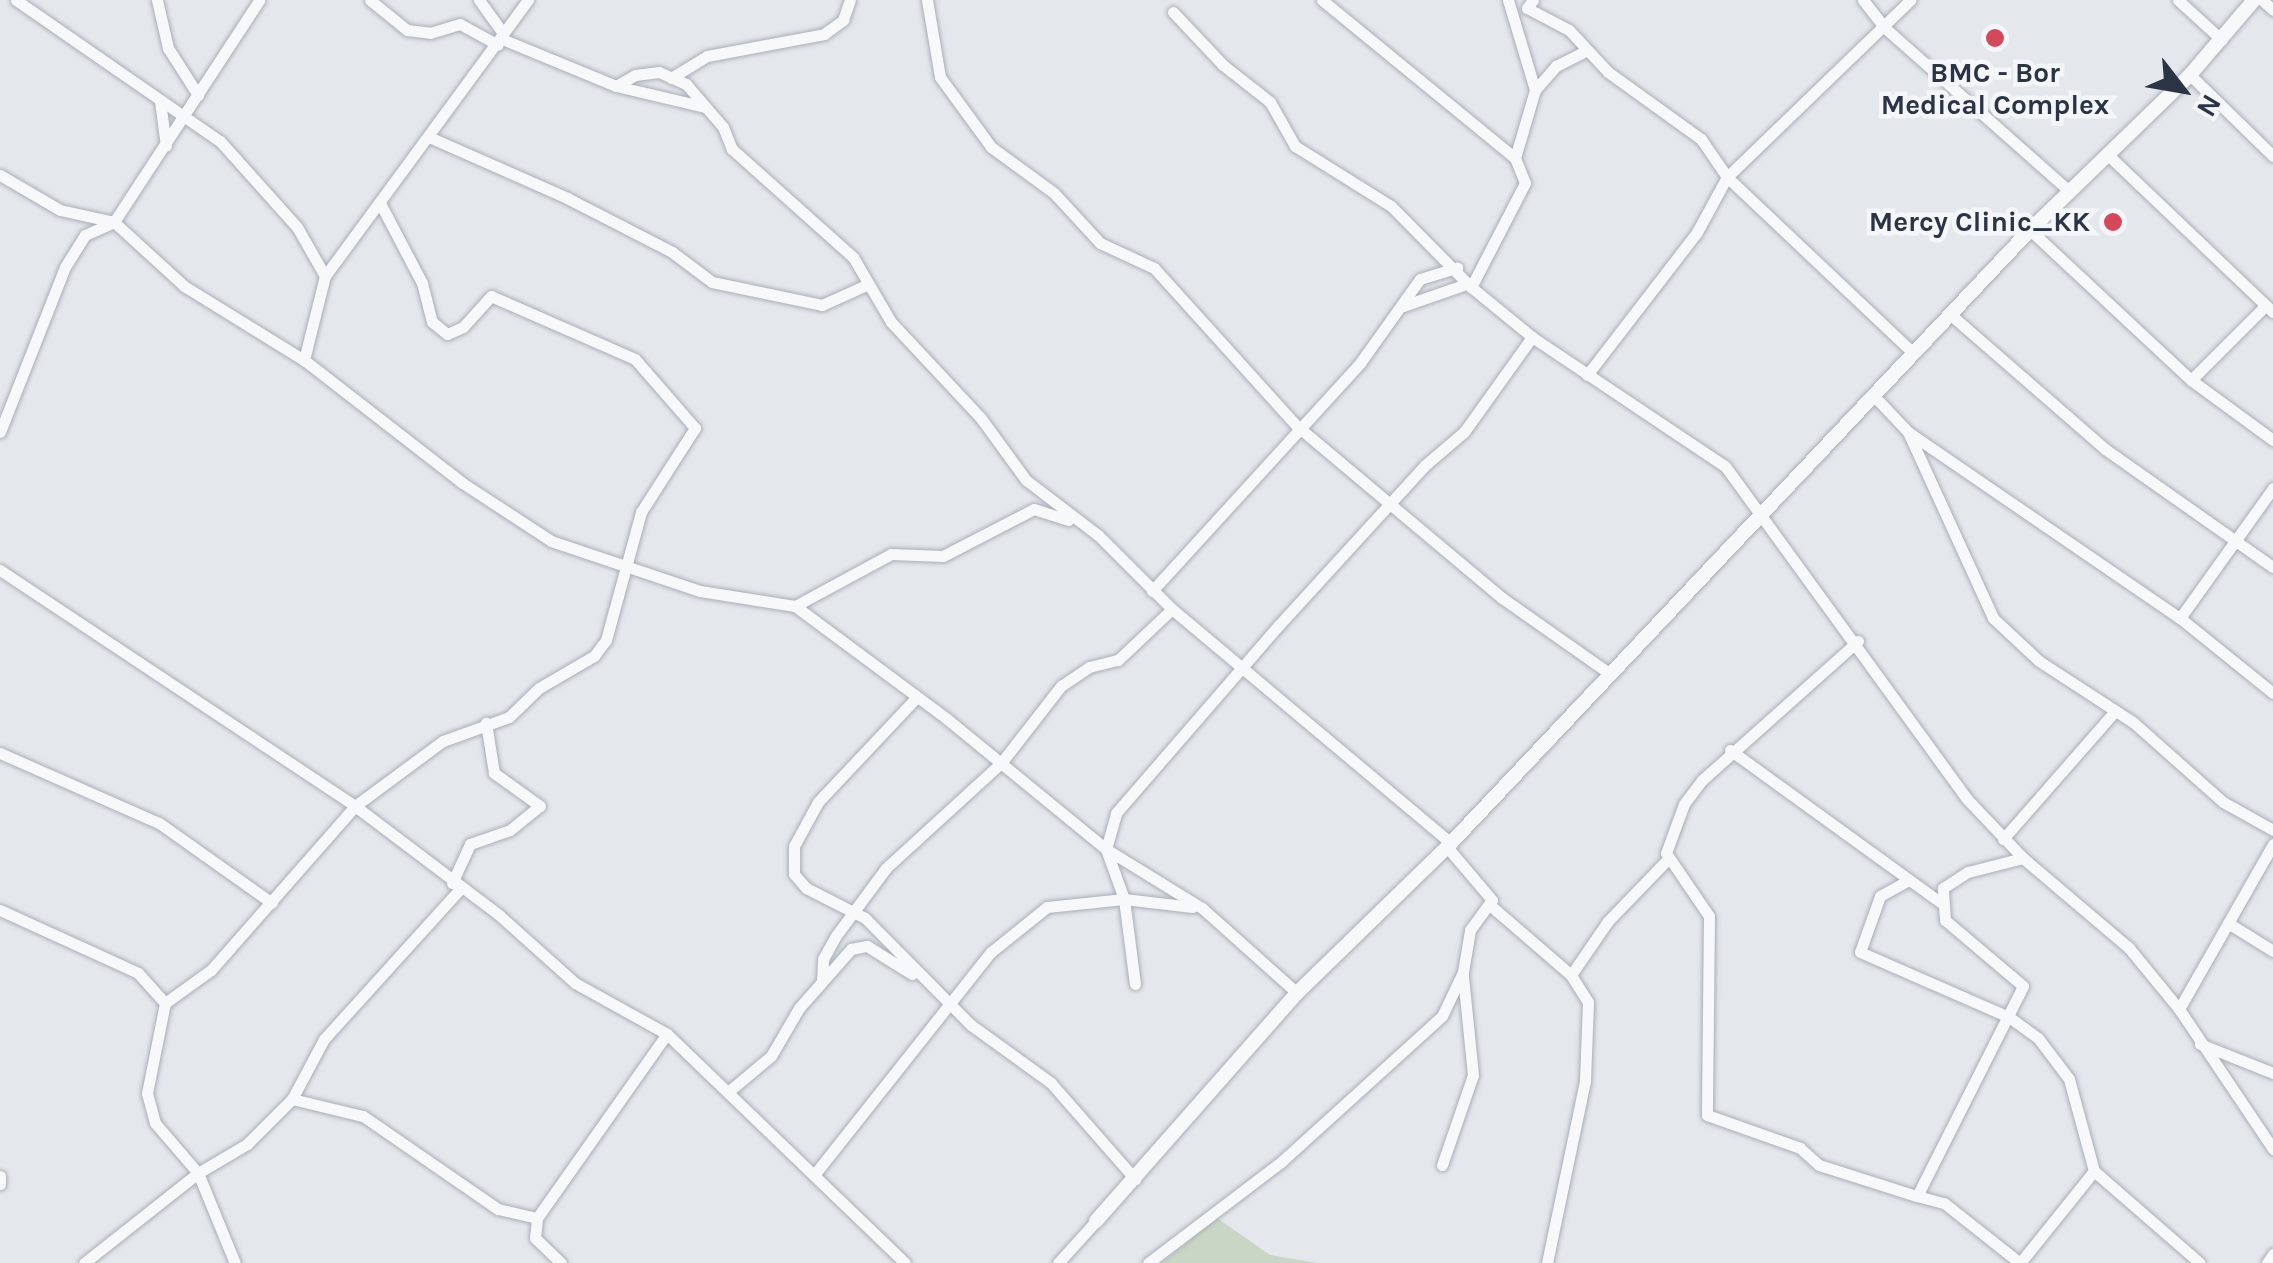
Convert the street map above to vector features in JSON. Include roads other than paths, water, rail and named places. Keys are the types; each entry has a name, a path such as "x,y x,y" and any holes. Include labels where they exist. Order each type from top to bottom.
{"street":[{"path":"16,0 234,155 298,227 325,276"},
{"path":"157,0 168,48 198,95"},
{"path":"0,432 65,266 85,236 114,222 259,0"},
{"path":"370,0 407,30 430,32 460,24 616,86 705,107"},
{"path":"479,0 500,38"},
{"path":"304,360 325,276 528,0"},
{"path":"670,78 707,56 824,34 843,20 850,0"},
{"path":"926,0 940,77 988,145 1054,193 1100,242 1154,268 1297,426 1395,504 1502,598 1610,674"},
{"path":"1322,0 1514,158 1526,184 1468,285 1402,306"},
{"path":"1508,0 1535,90"},
{"path":"1861,0 1885,28 2069,192"},
{"path":"1588,374 1697,232 1727,178 1910,0"},
{"path":"2178,0 2222,40"},
{"path":"1058,1263 1297,993 1449,845 2030,230 2190,75 2254,0"},
{"path":"2262,0 2273,10"},
{"path":"1518,32 1531,3 1570,30 1587,50 1701,138 1727,178 1914,354"},
{"path":"1173,12 1223,65 1270,102 1294,146 1390,206 1456,268 1468,285 1532,337 1725,466 1858,641 1967,800 2023,858 2129,948 2179,1009 2273,1149"},
{"path":"1514,158 1535,90 1556,66 1587,50"},
{"path":"616,86 635,75 670,78 686,84 754,172 833,234 866,285 1026,480 1449,845 1491,894 1490,906 1470,930 1463,972 1473,1075 1442,1165"},
{"path":"2190,75 2273,156"},
{"path":"160,101 166,146"},
{"path":"429,138 567,198 672,252 712,282 822,305 866,285"},
{"path":"2107,154 2269,308 2191,380"},
{"path":"0,176 60,210 114,222 184,286 304,360 522,525 566,548 722,596 794,606 1106,849 1202,908 1297,993"},
{"path":"235,1263 198,1173 155,1123 146,1093 166,1003 211,970 355,806 443,740 509,717 539,688 594,656 629,566 642,512 694,428 635,359 490,296 463,327 447,334 432,322 422,282 380,203"},
{"path":"2030,230 2191,380 2273,440"},
{"path":"1152,591 1297,426 1360,362 1420,279 1456,268"},
{"path":"1951,315 2105,448 2273,567"},
{"path":"1135,984 1124,899 1106,849 1129,794 1478,415 1532,337"},
{"path":"1874,396 1908,432 2180,618 2273,692"},
{"path":"1908,432 1993,618 2039,661 2114,712 2222,802 2273,830"},
{"path":"2180,618 2273,488"},
{"path":"794,606 871,561 891,554 944,556 1034,510 1082,525"},
{"path":"0,570 355,806 457,884 575,984 667,1034 905,1263"},
{"path":"822,981 823,958 886,868 1000,764 1061,686 1089,667 1118,660 1172,609"},
{"path":"1571,976 1608,920 1666,861 1684,804 1730,750 1858,641"},
{"path":"915,699 818,802 792,854 794,874 806,888 853,910 951,1006 1051,1083 1135,1179"},
{"path":"2003,839 2114,712"},
{"path":"84,1263 198,1173 247,1144 292,1098 324,1039 457,884 470,844 510,830 540,806 494,773 486,723"},
{"path":"1730,750 1940,902 1945,920 2023,986 1916,1196"},
{"path":"0,752 159,823 272,903"},
{"path":"2179,1009 2273,844"},
{"path":"1940,902 1951,879 2023,858"},
{"path":"1666,861 1708,916 1707,1115 1800,1148 1819,1165 1944,1204 2020,1263 2094,1171"},
{"path":"1907,880 1880,896 1860,952 2009,1017 2061,1062 2094,1171 2200,1263"},
{"path":"814,1175 991,952 1047,907 1124,899 1202,908"},
{"path":"1490,906 1571,976 1588,1002 1589,1037 1547,1263"},
{"path":"0,910 138,973 166,1003"},
{"path":"2228,923 2273,951"},
{"path":"728,1092 772,1056 822,981 851,949 868,946 924,981"},
{"path":"1148,1263 1280,1162 1432,1025 1463,972"},
{"path":"561,1263 535,1238 537,1218 624,1103 667,1034"},
{"path":"2200,1044 2273,1073"},
{"path":"292,1098 363,1116 498,1209 537,1218"},
{"path":"2267,1263 2273,1254"}],"place":[{"name":"BMC - Bor Medical Complex","path":"1995,38"},
{"name":"Mercy Clinic_KK","path":"2113,222"}]}
